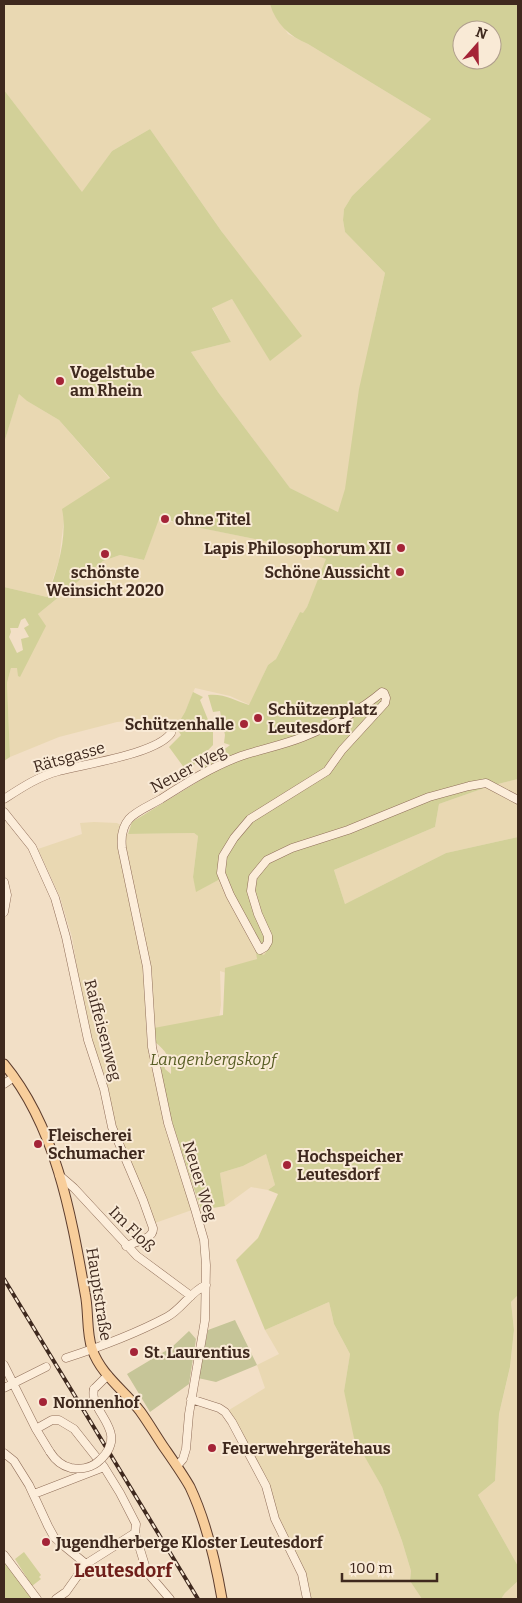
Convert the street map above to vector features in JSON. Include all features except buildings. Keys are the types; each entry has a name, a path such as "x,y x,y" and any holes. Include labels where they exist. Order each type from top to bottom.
{"main road":[{"name":"Hauptstraße","path":"4,1064 37,1116 59,1175 82,1273 92,1349 108,1375 140,1412 189,1485 198,1508 222,1599"}],"street":[{"name":"Neuer Weg","path":"177,1466 183,1459 186,1449 191,1399 205,1320 206,1265 204,1240 196,1208 168,1123 152,1047 147,967 122,848 122,834 129,819 215,767 303,737 343,717 374,699 382,692 384,693 385,703 342,750 327,771 250,819 234,838 223,856 221,873 230,895 260,950 268,942 268,936 258,914 251,891 253,877 267,860 292,848 348,830 429,797 486,783 518,800"},
{"name":"Rätsgasse","path":"4,798 38,778 157,745 171,733"},
{"name":"Raiffeisenweg","path":"4,812 32,848 55,898 66,937 88,1040 104,1089 112,1127 153,1228 154,1232 151,1236 126,1246"},
{"path":"4,882 7,895 4,912"},
{"path":"4,1084 14,1077"},
{"name":"Im Floß","path":"59,1175 74,1188 126,1246 149,1266 191,1296"},
{"path":"66,1358 115,1341 168,1317 206,1285"},
{"path":"4,1365 36,1429 50,1452 61,1464 77,1469 92,1466 105,1455 109,1446 110,1431 107,1421 94,1401 94,1390 108,1375"},
{"path":"4,1388 46,1367"},
{"path":"191,1399 219,1408 225,1412 232,1422 255,1462 266,1486 275,1519 302,1574 308,1599"},
{"path":"36,1429 52,1420 66,1423 74,1429 104,1467 136,1524 135,1533 146,1575 170,1599"},
{"path":"4,1453 14,1461 34,1494 54,1537 86,1564"},
{"path":"34,1494 104,1467"},
{"path":"56,1599 66,1592 86,1564 135,1533"},
{"path":"4,1554 37,1599"}],"shaded area":[{"path":"4,4 270,4 288,34 308,44 431,119 352,196 344,209 345,232 385,273 374,322 428,355 338,512 290,488 218,392 191,352 231,342 212,307 232,299 270,360 222,232 150,129 112,151 82,193 4,90"},
{"path":"19,393 27,401 59,420 110,479 63,509 64,519 59,560 47,597 4,587 4,443"},
{"path":"158,519 284,545 327,559 307,607 303,614 300,612 276,659 268,665 250,705 230,696 195,688 185,712 176,727 168,723 149,719 117,722 59,737 10,757 7,683 11,668 17,667 42,621 38,614 103,561 120,555 144,560"},
{"path":"518,779 518,837 446,853 345,904 334,870 435,827 439,804 490,786"},
{"path":"80,823 117,823 122,826 121,832 128,834 194,833 198,836 193,877 197,891 224,877 267,954 226,973 220,971 221,1005 219,1018 146,1030 165,1124 192,1210 155,1223 115,1127 109,1095 92,1039 81,991 72,937 60,897 38,849 82,834"},
{"path":"266,1154 275,1185 268,1190 251,1187 225,1206 220,1173 243,1166"},
{"path":"518,1295 518,1566 478,1495 495,1481 499,1414 510,1368 514,1330 511,1302"},
{"path":"329,1302 334,1324 350,1354 344,1391 371,1467 382,1487 402,1541 411,1571 410,1581 422,1599 310,1599 278,1521 258,1463 229,1410 265,1388 257,1365 279,1354 265,1330"},
{"path":"518,1581 518,1599 501,1599 505,1593"}],"green space":[{"name":"Langenbergskopf","path":"270,4 518,4 518,779 490,786 439,804 435,827 334,870 345,904 446,853 518,837 518,1295 511,1302 514,1330 510,1367 499,1414 495,1481 478,1495 518,1566 518,1581 501,1599 422,1599 410,1581 411,1571 382,1487 354,1438 344,1391 350,1354 334,1324 329,1302 265,1330 236,1260 258,1238 278,1194 268,1190 275,1185 266,1154 243,1166 220,1173 225,1206 201,1210 169,1113 158,1056 162,1056 165,1069 171,1074 169,1060 165,1052 155,1042 154,1028 223,1015 225,968 257,959 256,952 264,955 266,952 224,877 196,892 193,877 198,836 194,833 128,834 132,822 199,781 202,767 230,745 224,743 225,735 220,711 213,712 208,695 224,696 249,705 268,665 276,659 300,612 303,613 307,607 326,559 284,545 176,523 166,518 159,519 144,560 120,555 103,561 38,614 46,626 20,677 18,676 17,668 11,668 7,683 10,757 4,761 4,587 47,597 61,554 64,531 62,509 110,478 59,420 27,401 19,394 4,443 4,90 82,192 112,151 150,129 222,232 302,336 270,361 232,299 212,308 231,342 191,352 218,392 290,488 338,512 345,489 359,389 385,273 345,232 344,209 352,196 431,119 295,37 276,18","holes":["25,618 29,625 24,628 29,637 21,639 23,650 17,653 9,637 10,628 18,628 21,620"]},
{"path":"193,692 203,697 200,700 213,732 213,745 192,767 185,769 169,747 181,735 176,727 185,712"},
{"path":"235,1320 257,1365 216,1382 198,1378 208,1330"},
{"path":"189,1331 196,1339 189,1384 150,1412 127,1374 172,1347"},
{"path":"24,1552 41,1575 39,1577 41,1579 32,1586 15,1559"},
{"path":"4,1559 34,1599 4,1599"}],"railway":[{"path":"4,1279 198,1599"}],"place":[{"name":"Vogelstube am Rhein","path":"60,381"},
{"name":"ohne Titel","path":"165,519"},
{"name":"Lapis Philosophorum XII","path":"401,548"},
{"name":"schönste Weinsicht 2020","path":"105,554"},
{"name":"Schöne Aussicht","path":"400,572"},
{"name":"Schützenplatz Leutesdorf","path":"258,718"},
{"name":"Schützenhalle","path":"244,724"},
{"name":"Fleischerei Schumacher","path":"38,1144"},
{"name":"Hochspeicher Leutesdorf","path":"287,1165"},
{"name":"St. Laurentius","path":"134,1352"},
{"name":"Nonnenhof","path":"43,1402"},
{"name":"Feuerwehrgerätehaus","path":"212,1448"},
{"name":"Jugendherberge Kloster Leutesdorf","path":"46,1542"}],"district":[{"name":"Leutesdorf","path":"123,1570"}]}
